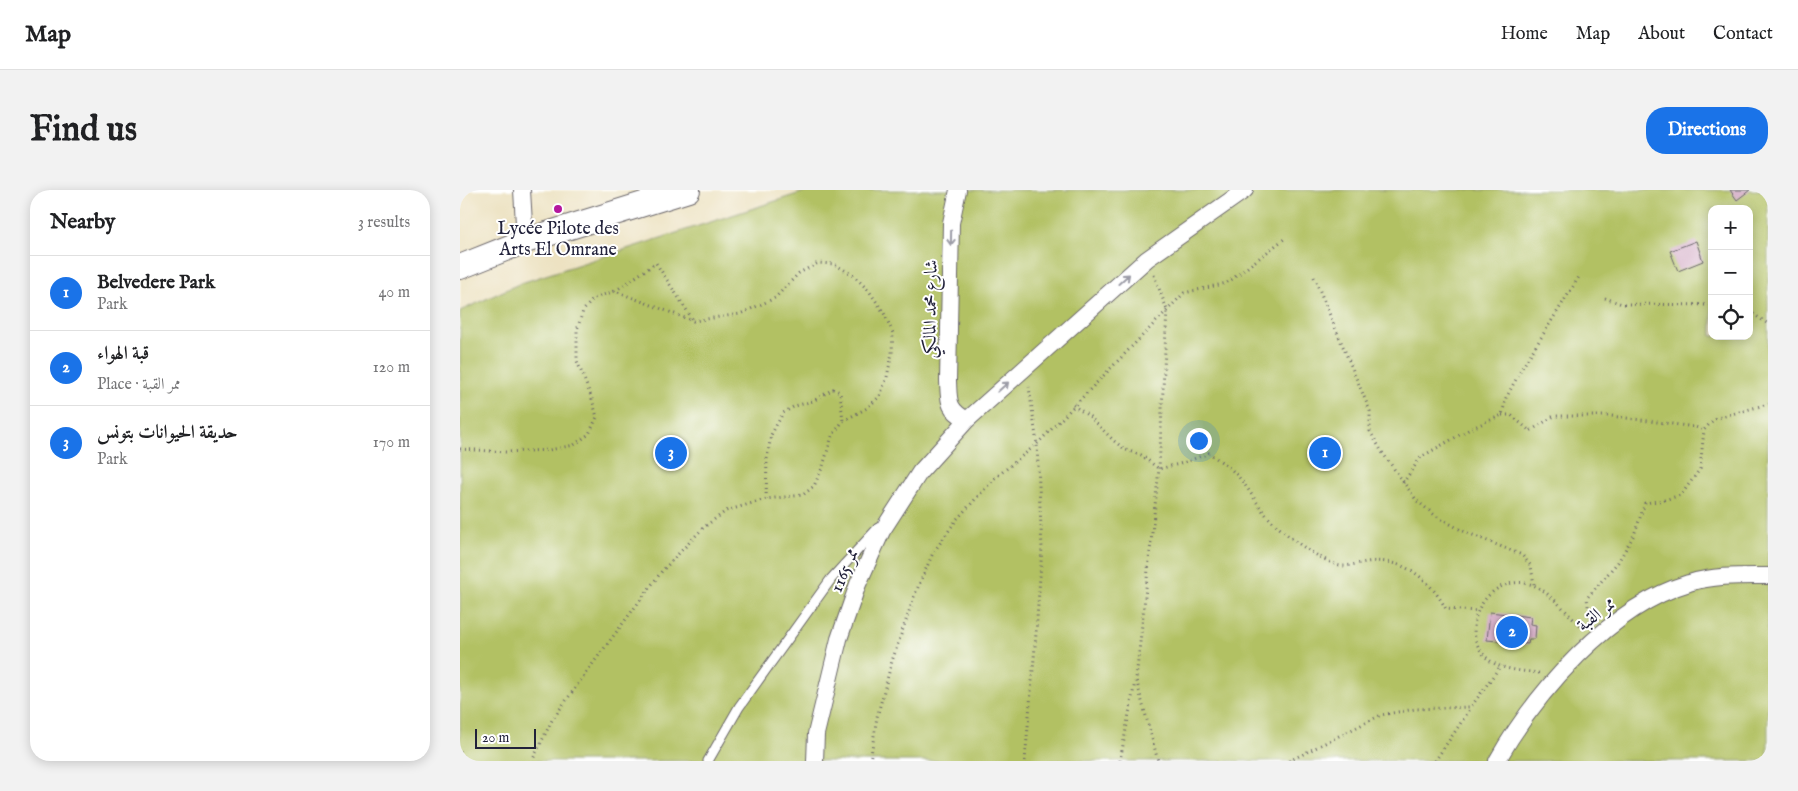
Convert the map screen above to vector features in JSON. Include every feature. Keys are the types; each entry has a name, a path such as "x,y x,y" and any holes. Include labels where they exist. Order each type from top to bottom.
{"street":[{"path":"522,190 526,241"},
{"path":"460,267 526,241 688,190"},
{"name":"شارع محمد المالكي","path":"958,190 951,223 948,380 949,405 957,414 967,420"},
{"name":"ممر 1165","path":"815,761 816,734 838,639 858,584 882,531 920,472 967,420 1147,258 1245,190"},
{"name":"ممر القبة","path":"1498,761 1528,714 1559,676 1594,639 1638,607 1674,588 1690,582 1742,576 1768,576"}],"lane":[{"path":"708,761 739,707 831,579 898,506"}],"path":[{"path":"870,761 877,716 892,661 915,594 933,553 957,519 995,478 1037,444 1184,293 1227,283 1284,239"},
{"path":"1120,761 1136,679 1159,469 1167,310 1147,258"},
{"path":"460,449 506,452 549,450 574,446 589,434 597,417 577,361 577,330 583,311 594,298 614,291 656,263 693,321"},
{"path":"532,761 552,720 662,571 704,527 726,511 766,499 802,495 814,486 823,466 832,436 843,421 867,408 880,396 887,377 892,353 893,333 884,313 869,291 853,275 834,264 818,264 799,273 775,298 740,314 693,321 614,291"},
{"path":"1314,277 1370,411 1370,431 1403,483 1417,501 1436,516 1463,531 1522,555 1532,566 1534,586"},
{"path":"1502,415 1506,398 1522,368 1579,277"},
{"path":"1605,298 1622,304 1708,305"},
{"path":"1753,314 1768,324"},
{"path":"1025,761 1036,647 1042,548 1037,444 1026,367"},
{"path":"766,499 766,459 771,435 783,413 795,406 813,401 833,389 840,392 843,421"},
{"path":"1594,639 1586,598 1618,562 1634,535 1645,503 1681,495 1700,469 1704,430 1714,419 1768,404"},
{"path":"1074,405 1090,416 1114,441 1126,450 1140,455 1159,469"},
{"path":"1403,483 1421,457 1470,429 1502,415 1511,415 1530,431 1554,416 1611,416 1695,427 1704,430"},
{"path":"1159,469 1183,463 1209,453 1240,478 1268,517 1316,554 1339,566 1375,561 1398,563 1419,576 1437,593 1446,609 1477,611"},
{"path":"1559,676 1519,671 1488,659 1478,645 1474,628 1477,611 1486,597 1500,586 1517,583 1534,586 1548,595 1594,639"},
{"path":"1435,761 1501,665"},
{"path":"1136,679 1158,761"},
{"path":"1289,761 1381,715 1415,709 1471,707"},
{"path":"460,752 466,761"}],"green space":[{"path":"810,190 1768,190 1768,761 460,761 460,311 521,283"}],"building":[{"path":"1730,190 1750,190 1737,200"},
{"path":"1696,241 1703,261 1678,271 1670,251"},
{"path":"1490,612 1531,617 1530,624 1536,625 1535,639 1529,639 1528,644 1487,640"}],"place":[{"name":"Lycée Pilote des Arts El Omrane","path":"558,209"},
{"name":"حديقة الحيوانات بتونس","path":"671,453"},
{"name":"Belvedere Park","path":"1325,453"},
{"name":"قبة الهواء","path":"1512,632"}]}
